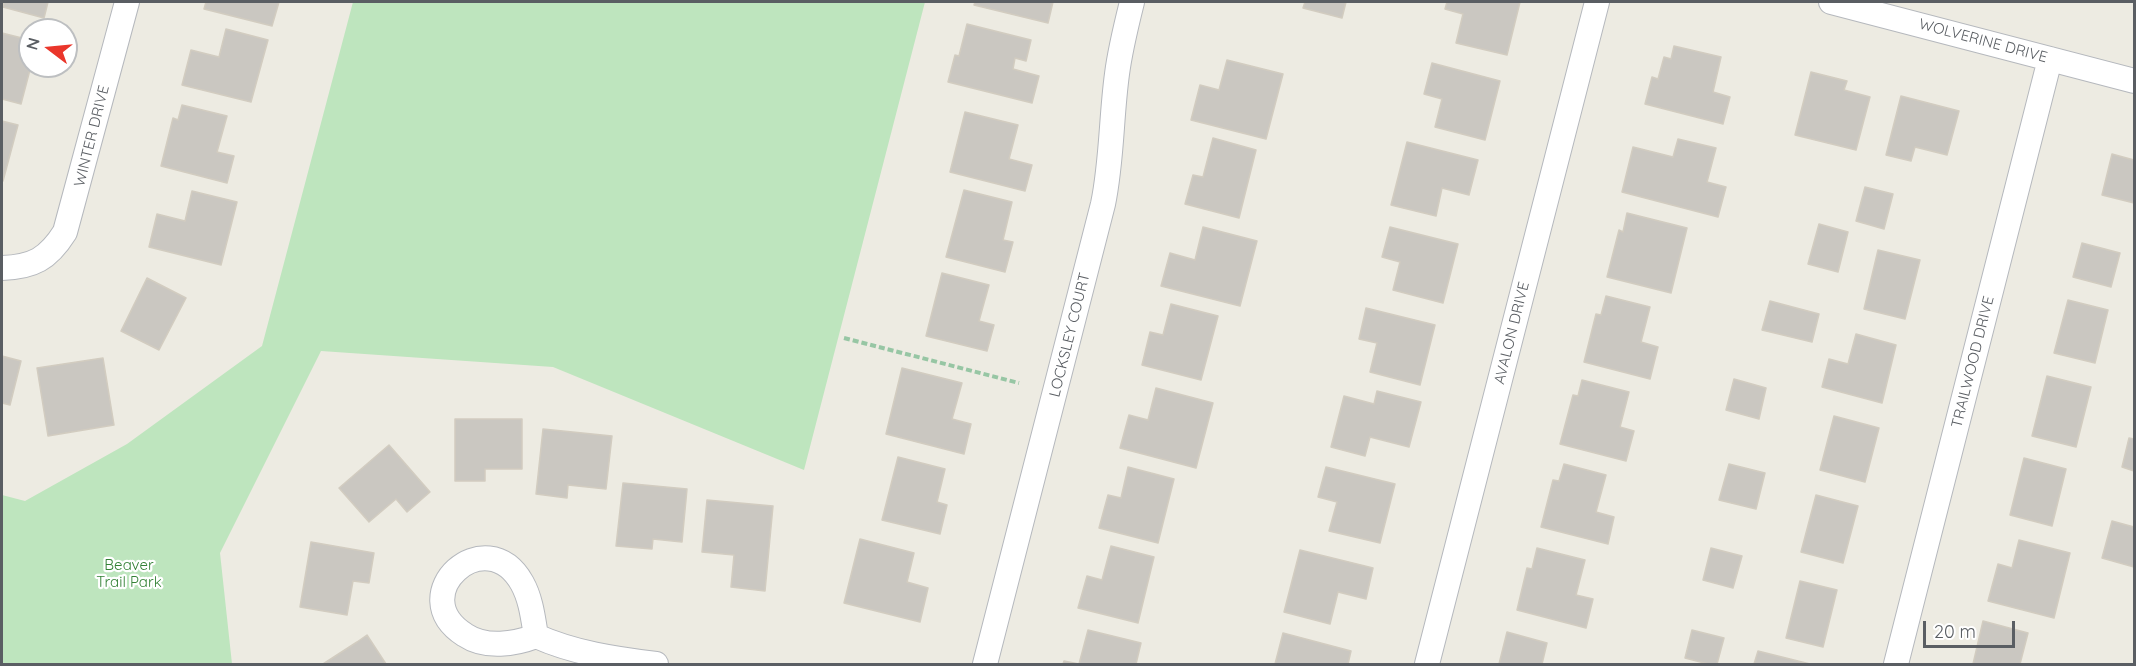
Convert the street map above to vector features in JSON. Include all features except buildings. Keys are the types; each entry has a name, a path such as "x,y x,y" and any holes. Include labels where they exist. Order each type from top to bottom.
{"street":[{"name":"WINTER DRIVE","path":"2,268 21,267 40,260 56,248 65,232 127,2"},
{"name":"LOCKSLEY COURT","path":"985,664 1103,204 1109,175 1117,76 1132,2"},
{"name":"AVALON DRIVE","path":"1427,664 1597,2"},
{"name":"WOLVERINE DRIVE","path":"1831,2 2134,81"},
{"name":"TRAILWOOD DRIVE","path":"1896,664 2050,59"},
{"path":"536,636 556,645 620,660 656,664"}],"path":[{"path":"844,338 1019,383"}],"green space":[{"name":"Beaver Trail Park","path":"353,2 925,2 804,470 553,367 321,351 220,553 232,664 2,664 2,495 25,501 127,444 262,346"}]}
